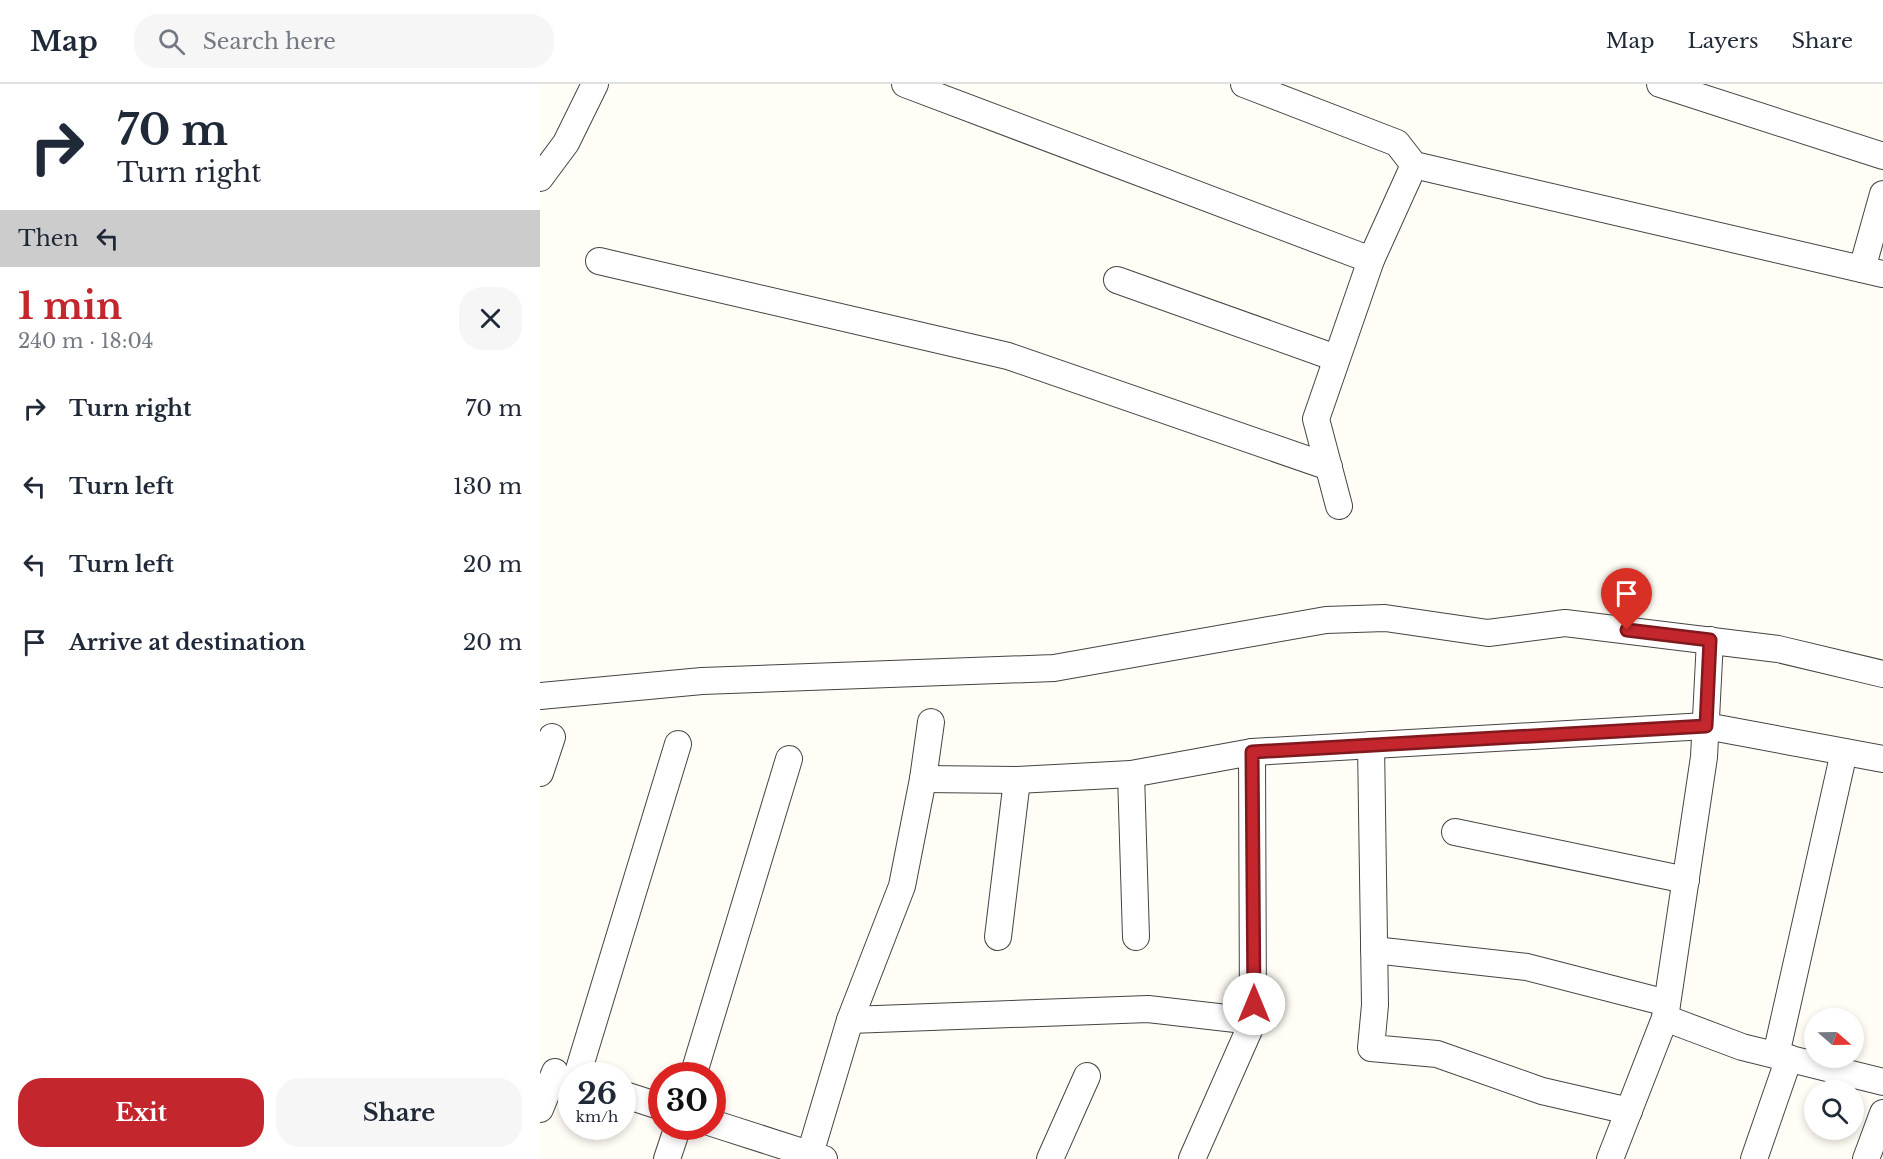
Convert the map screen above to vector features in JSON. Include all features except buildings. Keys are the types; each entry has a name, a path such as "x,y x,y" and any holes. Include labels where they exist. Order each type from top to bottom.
{"street":[{"path":"540,178 566,143 595,84"},
{"path":"905,84 1371,260"},
{"path":"1244,84 1397,143 1414,165 1873,271 1883,194"},
{"path":"1660,84 1883,156"},
{"path":"1340,506 1316,419 1371,260 1414,165"},
{"path":"599,261 1008,356 1329,467"},
{"path":"1118,280 1336,358"},
{"path":"540,696 702,681 1054,668 1326,620 1385,618 1488,633 1565,623 1778,649 1883,674"},
{"path":"1610,1159 1666,1010 1704,757 1710,640"},
{"path":"726,1128 817,1157 850,1020 902,886 923,779 931,722"},
{"path":"923,779 1017,780 1131,774 1252,752 1706,726 1883,759"},
{"path":"540,773 552,737"},
{"path":"565,1062 678,744"},
{"path":"1371,745 1375,1005 1371,1048 1437,1054 1542,1091 1629,1111"},
{"path":"1192,1159 1253,1021 1252,752"},
{"path":"1754,1159 1782,1057 1844,752"},
{"path":"697,1062 789,759"},
{"path":"1131,774 1136,937"},
{"path":"998,937 1017,780"},
{"path":"1455,832 1686,880"},
{"path":"1374,950 1527,967 1666,1010 1742,1047 1883,1082"},
{"path":"850,1020 1148,1009 1253,1021"},
{"path":"1050,1159 1087,1076"},
{"path":"540,1109 558,1078"},
{"path":"1866,1159 1883,1113"},
{"path":"667,1159 673,1140"}],"route":[{"path":"1254,1004 1252,752 1706,726 1710,640 1627,630"}]}
